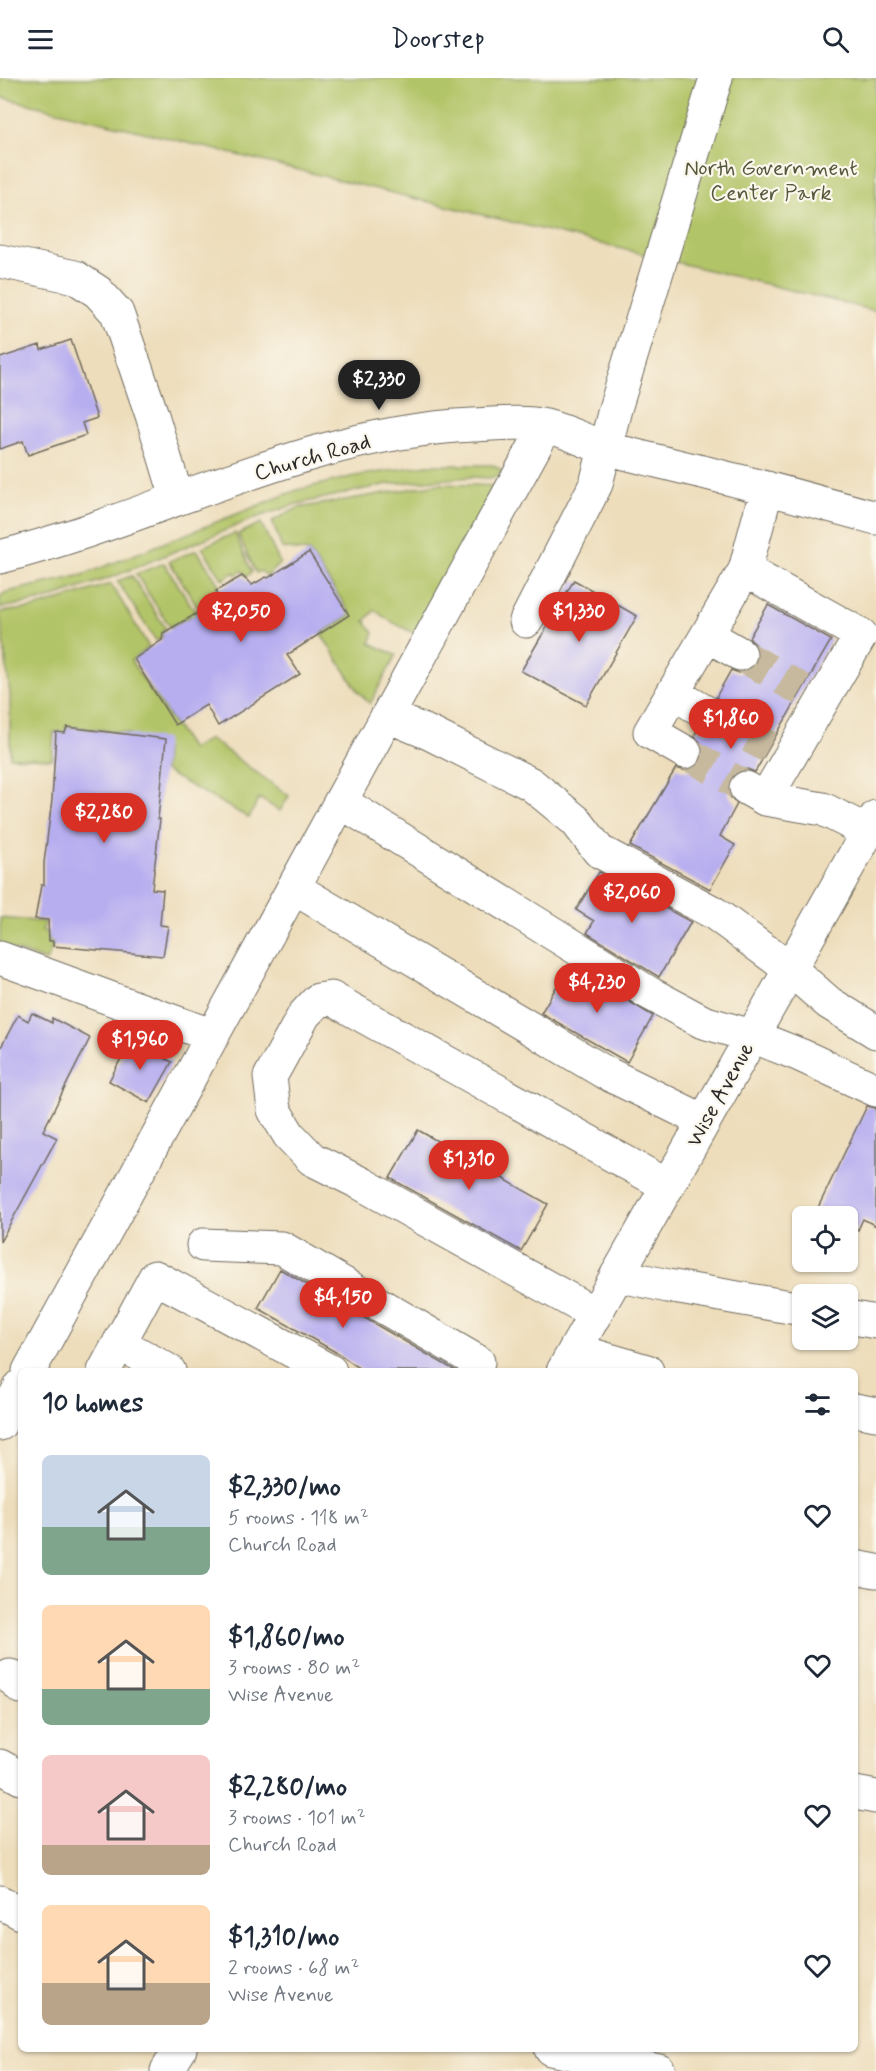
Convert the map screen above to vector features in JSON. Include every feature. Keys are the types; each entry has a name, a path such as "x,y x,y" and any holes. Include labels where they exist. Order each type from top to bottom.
{"street":[{"path":"526,621 596,484 680,192 716,78"},
{"path":"0,261 75,277 98,292 117,314 152,415 177,498"},
{"name":"Church Road","path":"0,557 45,546 285,461 387,435 455,426 510,424 546,426 605,447 876,518"},
{"path":"31,1368 546,426"},
{"path":"685,752 650,732 745,570 767,488"},
{"path":"745,570 869,645 812,696 756,793 823,809 872,824"},
{"path":"707,635 740,654"},
{"path":"673,693 707,713"},
{"path":"388,716 429,733 531,784 576,821 598,851 714,913 790,969 829,1003 876,1032"},
{"path":"341,802 649,993 703,1022 752,1036 876,1090"},
{"name":"Wise Avenue","path":"569,1361 872,824"},
{"path":"294,888 604,1072 705,1121"},
{"path":"0,958 213,1036"},
{"path":"595,1314 362,1184 312,1159 288,1135 274,1110 270,1077 304,1015 318,1000 331,998 668,1186"},
{"path":"203,1245 282,1248 482,1368"},
{"path":"617,1275 792,1307"},
{"path":"157,1368 111,1357 155,1277 324,1368"},
{"path":"858,1319 876,1322"},
{"path":"569,1361 624,1368"},
{"path":"0,1424 18,1391"},
{"path":"858,1411 876,1414"},
{"path":"858,1568 876,1571"},
{"path":"0,1766 18,1776"},
{"path":"858,1793 876,1797"},
{"path":"0,1902 18,1911"},
{"path":"167,2071 178,2052"},
{"path":"565,2058 660,2071"}],"green space":[{"name":"North Government Center Park","path":"0,78 876,78 876,311 0,97"},
{"path":"427,465 493,465 503,471 489,478 472,477 388,484 297,504 255,518 115,576 48,599 0,608 0,596 7,592 83,575 297,490 355,476"},
{"path":"438,484 501,486 420,636 375,610 365,621 374,633 370,643 396,655 370,704 358,691 321,634 351,614 309,552 282,548 272,521 298,508"},
{"path":"261,523 280,563 267,576 261,571 256,573 238,534"},
{"path":"235,533 252,572 247,576 242,571 236,575 234,572 223,580 202,547"},
{"path":"197,550 219,585 215,590 221,605 204,617 169,561"},
{"path":"164,563 200,619 196,621 190,616 170,627 136,574"},
{"path":"132,576 166,629 161,632 163,637 156,641 117,581"},
{"path":"111,584 149,647 131,661 191,749 210,739 289,796 280,811 259,798 249,818 164,771 165,748 133,740 128,733 66,726 65,733 54,732 52,759 10,757 10,695 0,612 34,608"},
{"path":"0,918 46,922 42,931 47,932 48,941 53,947 46,961 0,945"}],"building":[{"path":"71,340 97,418 82,423 86,435 28,455 23,441 0,449 0,358 40,345 41,350"},
{"path":"309,552 349,615 287,655 300,674 218,726 206,705 175,725 134,659 162,640 163,633 220,600 216,591 242,576 252,585 268,578"},
{"path":"574,580 637,616 586,705 521,671"},
{"path":"768,605 831,640 755,772 747,769 737,772 730,779 727,787 730,797 737,804 720,836 735,845 710,889 630,846 676,768 686,771 702,761 704,753 701,743 694,736 698,729 706,732 716,730 723,722 726,714 724,704 716,697 731,670 739,673 749,670 756,663 759,653 756,645 749,638"},
{"path":"67,727 166,739 152,889 163,890 160,925 168,926 163,956 53,946 53,941 49,941 48,920 35,919 41,885 44,885 56,732 65,733"},
{"path":"599,872 691,922 659,977 587,933 594,921 576,910"},
{"path":"569,965 653,1016 627,1062 541,1013"},
{"path":"32,1013 52,1023 52,1018 90,1038 43,1131 57,1138 0,1242 0,1049 18,1015 28,1021"},
{"path":"131,1040 172,1062 149,1103 109,1081"},
{"path":"867,1106 876,1108 876,1226 863,1219 858,1230 858,1206 819,1206"},
{"path":"418,1130 548,1204 521,1251 390,1178"},
{"path":"280,1269 451,1368 359,1368 339,1354 258,1308"}],"tunnel":[{"path":"740,654 802,690"},
{"path":"707,713 769,747"},
{"path":"685,752 746,788"}]}
